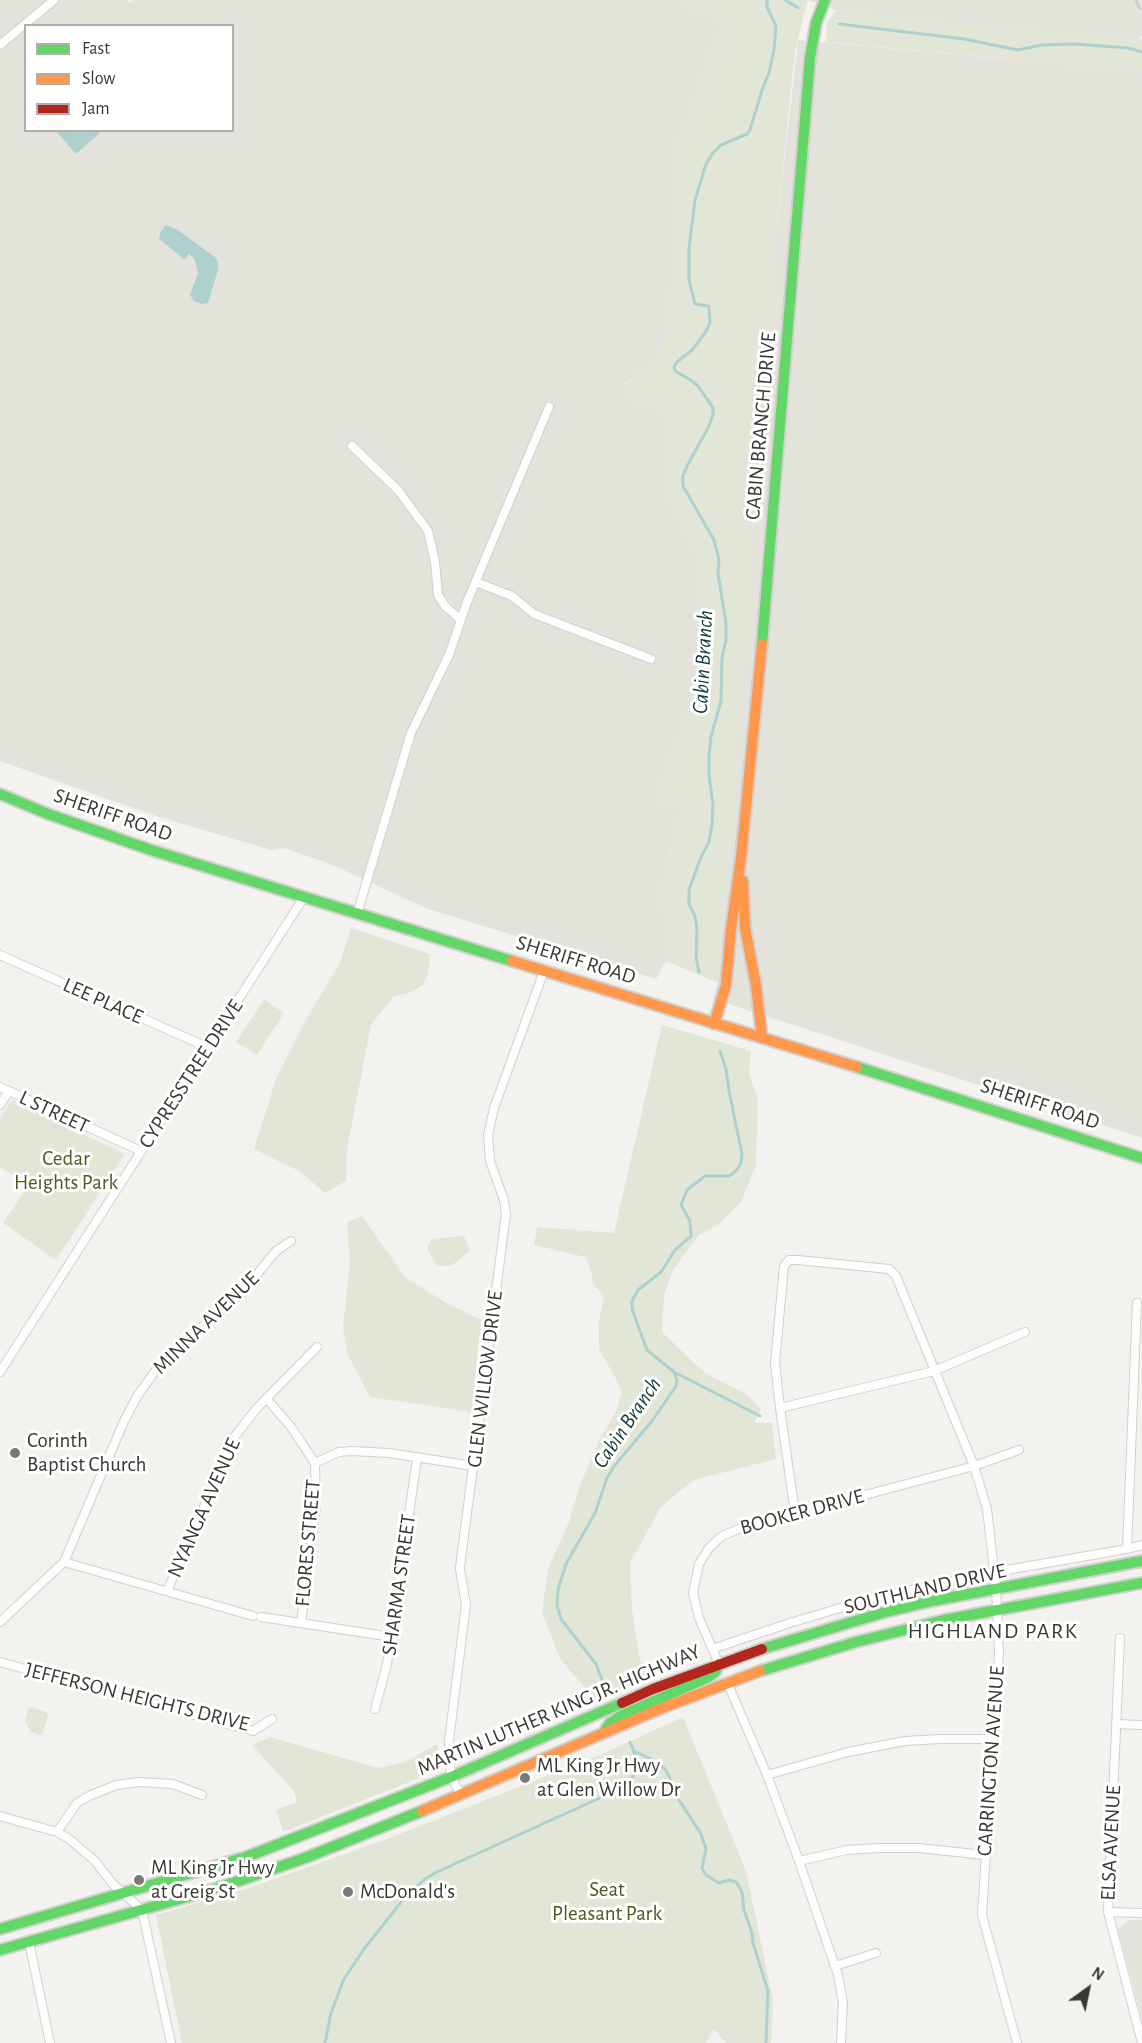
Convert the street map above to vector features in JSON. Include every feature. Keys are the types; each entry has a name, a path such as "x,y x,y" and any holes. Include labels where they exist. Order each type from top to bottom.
{"main road":[{"name":"CABIN BRANCH DRIVE","path":"714,1024 726,985 741,858 768,581 810,58 816,24 825,0"},
{"name":"SHERIFF ROAD","path":"0,794 94,831 1142,1158"},
{"name":"CABIN BRANCH DRIVE","path":"741,858 745,928 756,985 762,1038"},
{"name":"MARTIN LUTHER KING JR. HIGHWAY","path":"0,1929 246,1857 451,1778 652,1689 718,1664 823,1630 892,1611 996,1588 1142,1561"},
{"name":"MARTIN LUTHER KING JR. HIGHWAY","path":"0,1950 215,1889 297,1861 728,1682 856,1641 944,1620 1142,1583"},
{"path":"728,1682 726,1676 730,1668 806,1642 823,1630"},
{"path":"603,1734 610,1724 624,1714 707,1678 715,1672 718,1664"}],"street":[{"path":"25,24 54,0"},
{"path":"0,45 24,25"},
{"path":"357,914 411,733 438,678 549,407"},
{"path":"352,446 398,490 428,531 435,562 438,595 445,606 461,620"},
{"path":"476,582 512,596 534,614 651,659"},
{"name":"CYPRESSTREE DRIVE","path":"0,1372 304,897"},
{"name":"LEE PLACE","path":"0,955 207,1047"},
{"name":"GLEN WILLOW DRIVE","path":"460,1795 451,1778 448,1741 466,1605 460,1569 506,1214 504,1200 489,1154 488,1135 494,1108 544,971"},
{"name":"L STREET","path":"0,1087 141,1151"},
{"path":"0,1105 9,1091"},
{"name":"MINNA AVENUE","path":"0,1622 64,1562 125,1419 146,1383 169,1354 227,1307 250,1284 276,1251 291,1241"},
{"name":"CARRINGTON AVENUE","path":"780,1408 776,1363 783,1272 787,1262 798,1260 891,1270 896,1276 974,1466 987,1509 995,1572 999,1653 982,1915 1017,2043"},
{"path":"1127,1549 1137,1303"},
{"path":"795,1513 780,1408 934,1371 1025,1332"},
{"name":"NYANGA AVENUE","path":"167,1591 232,1440 245,1422 316,1347"},
{"path":"267,1399 291,1427 315,1462 339,1452 352,1451 389,1453 474,1466"},
{"name":"BOOKER DRIVE","path":"718,1664 699,1618 693,1593 696,1570 713,1543 729,1532 974,1466 1019,1450"},
{"name":"SHARMA STREET","path":"375,1709 385,1676 392,1637 417,1459"},
{"name":"FLORES STREET","path":"301,1623 316,1508 315,1462"},
{"name":"SOUTHLAND DRIVE","path":"712,1649 870,1599 995,1572 1142,1545"},
{"path":"64,1562 257,1616 392,1637"},
{"name":"ELSA AVENUE","path":"1120,1638 1108,1912 1142,2043"},
{"name":"JEFFERSON HEIGHTS DRIVE","path":"0,1662 253,1731 272,1719"},
{"path":"728,1682 767,1775 835,1965 843,2003 841,2043"},
{"path":"1117,1724 1142,1725"},
{"path":"767,1775 848,1752 905,1741 941,1738 993,1739"},
{"path":"57,1832 73,1806 89,1796 116,1785 139,1782 165,1783 202,1795"},
{"path":"0,1816 57,1832 90,1855 122,1893 142,1910 171,2043"},
{"path":"799,1861 847,1850 878,1848 918,1848 985,1855"},
{"path":"1108,1912 1142,1913"},
{"path":"29,1942 50,2043"},
{"path":"835,1965 876,1953"}],"shaded area":[{"path":"0,0 127,0 130,3 133,0 686,0 688,8 722,22 674,154 673,281 663,351 649,368 626,383 623,400 663,407 668,459 667,496 699,558 700,636 694,696 654,801 682,810 659,893 668,931 666,961 656,979 428,909 330,864 284,848 271,850 156,816 0,761"},
{"path":"808,0 1142,0 1142,36 1073,34 954,23 836,10"},
{"path":"798,40 1142,71 1142,1138 713,999 718,982 723,908 731,841 736,740 747,644 750,553 776,236"},
{"path":"1129,1920 1142,1920 1142,2019 1118,1929"}],"green space":[{"path":"686,0 808,0 795,51 776,236 750,553 747,644 736,740 731,841 723,908 718,983 666,961 668,931 659,893 682,811 654,801 694,696 700,636 699,558 667,496 668,459 663,407 622,401 626,384 649,368 663,351 673,281 674,154 722,22 688,8"},
{"path":"836,10 1073,34 1140,36 1142,71 826,42 827,23"},
{"path":"351,928 430,954 428,974 423,985 409,993 394,996 371,1025 347,1149 346,1181 325,1193 301,1172 254,1149 276,1079 309,1014 340,963"},
{"path":"264,999 284,1013 257,1055 236,1042"},
{"path":"662,1025 751,1051 749,1074 758,1099 756,1165 741,1202 718,1225 699,1235 673,1270 664,1295 662,1332 705,1373 748,1395 761,1409 754,1423 772,1423 776,1459 693,1480 661,1507 630,1563 632,1609 640,1660 647,1675 621,1690 596,1700 560,1659 542,1612 548,1569 569,1522 580,1485 601,1437 616,1411 622,1392 599,1350 599,1322 604,1296 593,1284 591,1270 585,1257 534,1245 537,1227 614,1233"},
{"name":"Cedar Heights Park","path":"12,1100 125,1154 56,1260 3,1223 28,1185 0,1167 0,1118"},
{"path":"362,1216 405,1277 446,1303 481,1320 472,1412 370,1397 347,1353 343,1327 350,1262 347,1222"},
{"path":"464,1236 470,1251 451,1266 437,1266 427,1248 432,1239"},
{"path":"31,1707 46,1712 48,1716 42,1734 38,1735 30,1731 25,1721 28,1709"},
{"name":"Seat Pleasant Park","path":"683,1717 746,1871 773,2000 771,2043 726,2043 714,2029 706,2043 182,2043 156,1915 252,1887 384,1840 600,1755"},
{"path":"270,1737 379,1768 405,1762 437,1744 440,1768 283,1832 276,1810 297,1802 294,1791 252,1745"}],"water":[{"path":"57,132 101,132 76,154"},
{"path":"166,225 178,230 216,258 218,270 208,303 202,304 194,301 190,295 198,273 194,258 189,254 184,259 159,239"}],"waterway":[{"name":"Cabin Branch","path":"699,972 696,957 697,931 695,916 689,904 689,890 709,842 712,824 713,804 709,757 711,736 721,701 726,623 718,574 719,559 714,540 683,486 683,476 708,428 713,408 698,386 675,371 674,367 692,350 710,323 709,308 695,304 689,280 689,249 695,200 706,164 713,153 721,145 747,134 750,130 769,73 774,50 776,26 767,7 767,0"},
{"path":"785,0 798,8"},
{"path":"839,24 964,39 1018,50 1042,45 1075,44 1128,48 1142,52"},
{"name":"Cabin Branch","path":"606,1690 596,1664 561,1619 557,1606 558,1590 566,1564 595,1513 607,1478 652,1421 676,1386 677,1380 674,1372 647,1350 632,1309 632,1301 638,1290 661,1272 675,1250 691,1236 690,1221 681,1205 687,1190 705,1176 729,1176 737,1170 741,1163 742,1154 726,1069 720,1051"},
{"path":"674,1372 760,1416"},
{"name":"Cabin Branch","path":"325,2043 331,2013 344,1979 364,1949 406,1896 425,1879 437,1872 624,1787 637,1769 638,1762 630,1742"},
{"path":"634,1751 655,1761 665,1769 674,1792 701,1834 706,1849 702,1868 706,1875 719,1883 729,1880 736,1882 742,1892 744,1910 768,1991 766,2043"}],"railway":[{"path":"1136,0 1142,15"}],"traffic: fast":[{"path":"762,644 810,58 816,23 825,0"},
{"path":"0,794 48,814 151,850 512,961"},
{"path":"857,1067 1142,1158"},
{"path":"762,1649 882,1613 932,1601 1142,1561"},
{"path":"760,1671 856,1642 944,1620 1142,1583"},
{"path":"606,1729 610,1723 624,1714 707,1678 715,1672 719,1664"},
{"path":"0,1929 246,1857 451,1777 622,1703"},
{"path":"0,1950 215,1889 305,1858 422,1811"}],"traffic: slow":[{"path":"714,1024 726,985 762,644"},
{"path":"743,881 745,928 756,985 762,1038"},
{"path":"512,961 857,1067"},
{"path":"422,1811 662,1708 760,1671"}],"traffic: jam":[{"path":"622,1703 653,1689 762,1649"}],"place":[{"name":"Corinth Baptist Church","path":"15,1453"},
{"name":"ML King Jr Hwy at Glen Willow Dr","path":"525,1778"},
{"name":"ML King Jr Hwy at Greig St","path":"139,1880"},
{"name":"McDonald's","path":"348,1892"}],"district":[{"name":"HIGHLAND PARK","path":"993,1631"}]}
